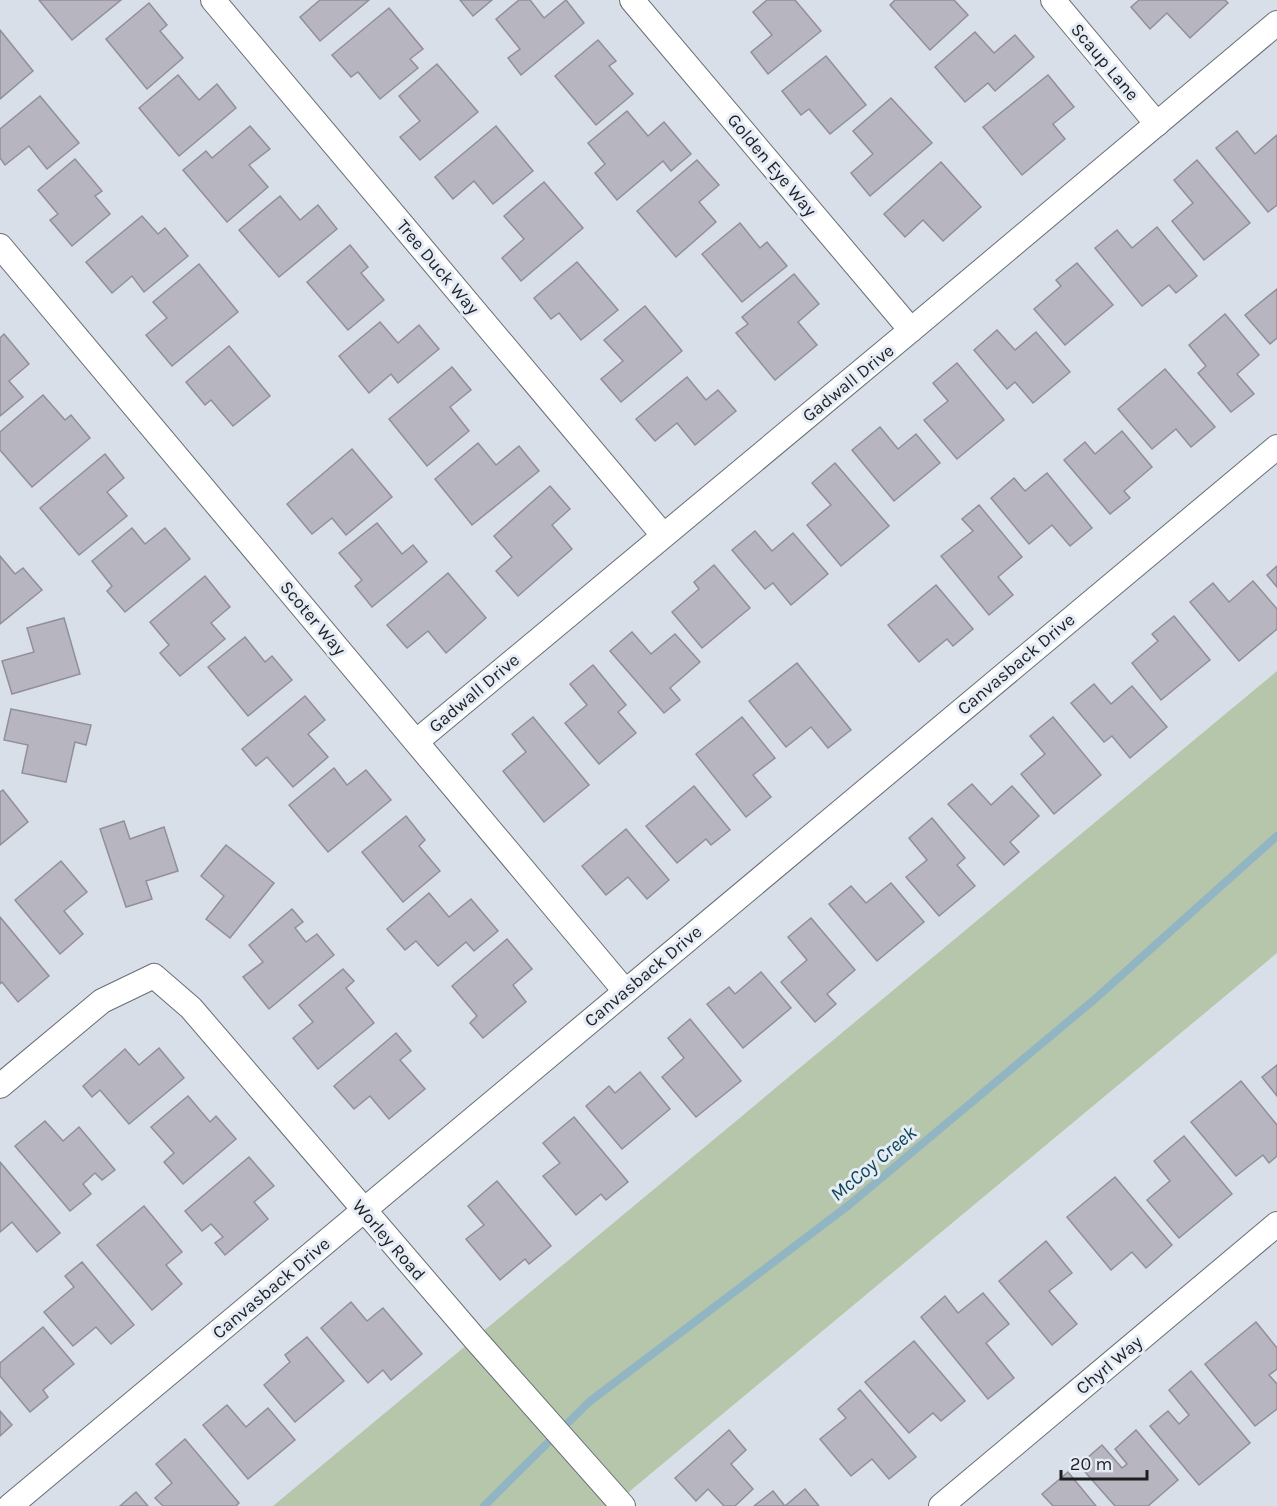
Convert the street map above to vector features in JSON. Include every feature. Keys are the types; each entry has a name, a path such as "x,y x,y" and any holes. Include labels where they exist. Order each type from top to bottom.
{"street":[{"name":"Tree Duck Way","path":"213,0 663,535"},
{"name":"Golden Eye Way","path":"632,0 911,330"},
{"name":"Scaup Lane","path":"1053,0 1157,124"},
{"name":"Gadwall Drive","path":"417,741 1277,23"},
{"name":"Scoter Way","path":"0,246 625,991"},
{"name":"Canvasback Drive","path":"10,1506 1277,447"},
{"name":"Worley Road","path":"0,1086 102,1001 154,976 191,1008 475,1339 623,1506"},
{"name":"Chyrl Way","path":"941,1506 1277,1224"}],"green space":[{"path":"1277,671 1277,953 612,1506 273,1506"}],"building":[{"path":"39,0 121,0 72,40"},
{"path":"320,0 369,0 320,41 300,17"},
{"path":"460,0 492,0 473,16"},
{"path":"519,0 530,0 544,18 566,0 584,23 521,75 508,58 520,49 496,19"},
{"path":"767,0 795,0 821,31 768,74 751,52 772,35 753,12"},
{"path":"895,0 954,0 968,15 930,50 890,5"},
{"path":"1139,0 1225,0 1228,3 1190,38 1167,13 1150,29 1131,7"},
{"path":"149,3 167,25 160,31 183,58 147,89 106,39"},
{"path":"389,8 423,49 410,59 418,68 380,99 358,72 351,77 332,55"},
{"path":"0,30 33,71 0,99"},
{"path":"975,32 994,53 1015,35 1034,57 995,91 988,83 965,102 935,67"},
{"path":"598,40 616,61 609,66 633,94 596,125 555,76"},
{"path":"826,56 866,105 830,134 809,109 801,115 782,91"},
{"path":"437,64 478,112 420,160 400,137 420,121 399,96"},
{"path":"178,75 199,100 217,84 236,108 179,156 139,108"},
{"path":"1048,75 1074,107 1053,124 1065,139 1022,175 983,127"},
{"path":"40,96 79,143 47,169 29,146 5,165 0,158 0,129"},
{"path":"891,98 932,143 870,196 851,173 873,154 853,131"},
{"path":"627,111 648,136 664,122 691,154 671,171 663,161 617,200 595,173 605,164 588,143"},
{"path":"250,126 270,149 249,165 268,187 227,222 183,170 206,151 212,158"},
{"path":"496,126 533,171 493,204 474,181 453,199 435,177"},
{"path":"1237,131 1255,154 1277,135 1277,205 1268,212 1216,148"},
{"path":"75,159 102,191 95,196 110,214 72,246 50,220 58,214 38,190"},
{"path":"697,160 719,185 699,202 716,222 676,257 637,211"},
{"path":"1197,160 1250,223 1204,260 1172,221 1193,203 1174,180"},
{"path":"941,162 981,207 943,241 923,220 905,237 884,214"},
{"path":"544,182 583,228 521,281 502,258 524,239 504,216"},
{"path":"280,196 300,220 318,205 337,229 279,277 239,230"},
{"path":"142,216 158,234 165,228 188,256 144,292 132,276 112,293 86,262"},
{"path":"740,223 760,248 767,242 787,266 742,302 702,254"},
{"path":"1157,227 1197,276 1176,293 1169,285 1142,306 1095,248 1117,230 1132,248"},
{"path":"350,245 368,267 361,273 384,300 348,330 307,282"},
{"path":"577,262 618,310 581,340 559,313 551,319 534,298"},
{"path":"1077,263 1113,305 1065,345 1034,309 1061,286 1056,280"},
{"path":"199,264 238,312 172,366 146,335 167,318 153,302"},
{"path":"794,274 819,304 798,322 817,345 775,380 736,333 748,324 742,317"},
{"path":"1277,289 1277,338 1270,344 1245,315"},
{"path":"645,306 682,351 621,402 601,379 623,361 604,340"},
{"path":"1225,314 1259,355 1237,374 1254,394 1231,412 1198,373 1206,366 1189,345"},
{"path":"380,322 398,343 419,325 439,349 398,383 391,374 369,393 339,356"},
{"path":"997,330 1015,350 1036,332 1070,372 1033,403 1015,382 1007,389 974,350"},
{"path":"4,334 29,364 9,381 23,397 0,416 0,338"},
{"path":"229,346 270,396 233,426 211,400 205,405 186,382"},
{"path":"957,363 1004,420 957,459 924,420 948,401 933,383"},
{"path":"452,367 471,390 450,407 469,431 427,466 389,419"},
{"path":"1165,369 1215,427 1191,447 1176,429 1152,449 1118,409"},
{"path":"687,377 706,400 718,390 736,411 695,445 677,423 655,441 636,419"},
{"path":"43,395 65,420 71,415 90,438 32,487 0,450 0,432"},
{"path":"880,427 898,449 916,434 940,463 894,501 852,450"},
{"path":"1122,431 1152,467 1124,491 1130,498 1110,514 1064,460 1085,442 1095,454"},
{"path":"478,443 496,465 519,446 539,471 472,525 435,479"},
{"path":"352,449 392,497 346,535 332,518 312,534 287,504"},
{"path":"105,454 124,478 107,492 127,516 79,555 40,508"},
{"path":"835,463 889,526 841,566 807,525 831,505 812,483"},
{"path":"1047,473 1092,528 1070,546 1052,525 1029,544 991,498 1014,478 1025,491"},
{"path":"550,486 570,509 552,525 572,549 518,596 496,571 512,557 494,536"},
{"path":"979,505 1022,557 998,577 1013,595 989,615 941,556 973,531 962,519"},
{"path":"377,523 402,554 413,545 427,562 372,607 355,586 362,580 339,553"},
{"path":"132,528 145,544 165,528 190,559 125,612 107,591 112,586 92,561"},
{"path":"755,531 772,551 793,533 828,574 791,605 773,583 765,589 732,550"},
{"path":"0,556 15,574 23,568 42,590 0,624"},
{"path":"714,565 750,608 702,648 672,612 699,589 694,582"},
{"path":"1277,566 1277,587 1267,575"},
{"path":"448,573 486,618 446,653 428,631 407,648 387,625"},
{"path":"205,576 230,607 211,623 225,639 180,676 160,653 169,645 150,622"},
{"path":"1253,581 1277,609 1277,629 1239,661 1190,602 1213,583 1229,602"},
{"path":"936,585 973,629 953,646 947,639 919,662 888,625"},
{"path":"1174,616 1210,660 1161,700 1132,663 1158,641 1152,634"},
{"path":"64,618 80,674 12,694 2,661 34,652 27,628"},
{"path":"632,632 651,654 675,634 700,662 670,688 680,700 664,713 610,651"},
{"path":"245,637 265,662 272,656 292,680 248,716 208,667"},
{"path":"797,663 851,730 828,748 811,727 786,747 749,701"},
{"path":"593,665 626,705 618,712 636,733 599,764 565,723 587,705 570,684"},
{"path":"1094,684 1111,704 1132,686 1167,727 1130,758 1112,736 1104,742 1071,703"},
{"path":"305,696 325,720 308,734 328,757 293,787 267,757 256,766 242,749"},
{"path":"11,709 91,725 86,745 75,742 66,782 22,773 28,745 4,740"},
{"path":"533,717 589,785 544,822 503,771 526,752 512,734"},
{"path":"742,717 775,758 753,775 771,797 746,817 696,754"},
{"path":"1053,717 1101,775 1054,814 1021,774 1045,754 1030,736"},
{"path":"334,768 347,785 366,770 391,800 328,852 289,805"},
{"path":"972,784 991,805 1012,786 1039,816 1010,842 1019,852 1004,865 948,804"},
{"path":"694,786 730,830 711,845 706,839 677,863 646,826"},
{"path":"3,790 28,822 0,845 0,792"},
{"path":"406,816 425,840 419,846 440,871 403,902 362,852"},
{"path":"932,818 965,858 957,865 975,886 939,916 906,877 927,860 909,838"},
{"path":"124,821 130,839 164,827 178,871 146,881 152,899 126,907 100,829"},
{"path":"626,829 669,880 647,899 628,877 606,895 582,866"},
{"path":"226,845 274,883 230,938 206,919 224,896 201,876"},
{"path":"61,861 87,892 64,911 83,934 60,954 15,900"},
{"path":"891,883 924,922 877,961 829,904 851,886 866,903"},
{"path":"429,893 449,917 471,899 498,931 474,951 466,942 438,966 416,941 405,950 387,929"},
{"path":"292,909 303,922 295,928 306,942 317,934 334,955 269,1009 243,977 263,962 249,945"},
{"path":"0,917 49,976 18,1002 2,982 0,984"},
{"path":"811,918 855,970 827,994 836,1004 815,1022 781,982 807,960 788,937"},
{"path":"507,939 532,969 513,985 526,1002 483,1038 470,1023 477,1016 452,986"},
{"path":"343,969 354,981 346,988 374,1023 318,1069 293,1038 313,1022 299,1005"},
{"path":"761,972 791,1008 743,1048 707,1004 729,987 735,994"},
{"path":"690,1019 741,1081 696,1117 662,1077 684,1058 668,1038"},
{"path":"396,1033 411,1051 400,1060 425,1089 389,1119 370,1096 354,1109 334,1086"},
{"path":"159,1048 184,1078 129,1124 100,1090 92,1097 83,1086 125,1049 139,1065"},
{"path":"1277,1065 1277,1096 1262,1077"},
{"path":"640,1072 670,1109 622,1149 586,1106 609,1086 615,1093"},
{"path":"1241,1081 1277,1125 1277,1156 1269,1163 1263,1155 1236,1176 1191,1122"},
{"path":"188,1096 210,1122 216,1116 236,1139 183,1184 164,1162 174,1153 151,1127"},
{"path":"574,1117 628,1182 606,1200 601,1194 576,1215 543,1176 560,1163 543,1143"},
{"path":"45,1121 63,1141 79,1127 115,1170 102,1180 95,1173 83,1184 91,1194 70,1211 15,1146"},
{"path":"1184,1136 1232,1194 1179,1238 1147,1200 1170,1181 1154,1161"},
{"path":"249,1157 274,1186 254,1202 268,1219 225,1255 215,1243 223,1237 211,1224 202,1231 185,1211"},
{"path":"0,1162 60,1233 37,1252 12,1222 0,1232"},
{"path":"1115,1177 1172,1245 1146,1268 1132,1252 1111,1270 1067,1217"},
{"path":"497,1181 551,1246 529,1264 525,1259 500,1280 466,1239 484,1225 468,1206"},
{"path":"144,1206 182,1252 166,1265 182,1284 152,1310 97,1245"},
{"path":"1046,1241 1072,1273 1049,1291 1077,1324 1052,1345 999,1281"},
{"path":"82,1262 134,1325 111,1344 96,1327 73,1346 44,1312 74,1287 65,1276"},
{"path":"983,1293 1009,1324 986,1343 1014,1378 988,1399 921,1317 945,1296 958,1313"},
{"path":"351,1302 367,1321 383,1308 422,1354 391,1380 383,1370 368,1383 321,1328"},
{"path":"1256,1322 1277,1348 1277,1369 1269,1375 1277,1384 1277,1409 1255,1426 1205,1364"},
{"path":"43,1327 74,1364 43,1390 48,1397 30,1412 0,1376 0,1363"},
{"path":"307,1337 344,1381 295,1422 264,1385 290,1362 285,1355"},
{"path":"914,1341 965,1401 941,1421 933,1413 909,1433 865,1382"},
{"path":"1191,1371 1250,1443 1199,1485 1150,1426 1168,1411 1179,1424 1189,1415 1169,1390"},
{"path":"860,1390 916,1457 889,1479 872,1459 851,1476 820,1439 846,1418 838,1409"},
{"path":"227,1405 246,1427 268,1408 295,1440 248,1479 203,1425"},
{"path":"0,1411 12,1425 0,1436"},
{"path":"729,1430 746,1450 731,1464 753,1489 735,1506 724,1506 708,1489 696,1501 675,1478"},
{"path":"1136,1430 1178,1480 1148,1506 1115,1506 1079,1465 1102,1445 1122,1468 1127,1464 1115,1449"},
{"path":"185,1439 239,1503 236,1506 163,1506 155,1498 172,1483 156,1464"},
{"path":"1068,1472 1096,1506 1053,1506 1042,1494"},
{"path":"805,1489 819,1506 785,1506"},
{"path":"773,1491 785,1506 754,1506"},
{"path":"136,1492 148,1506 120,1506"}],"waterway":[{"name":"McCoy Creek","path":"484,1506 589,1402 849,1205 1095,999 1277,836"}]}
